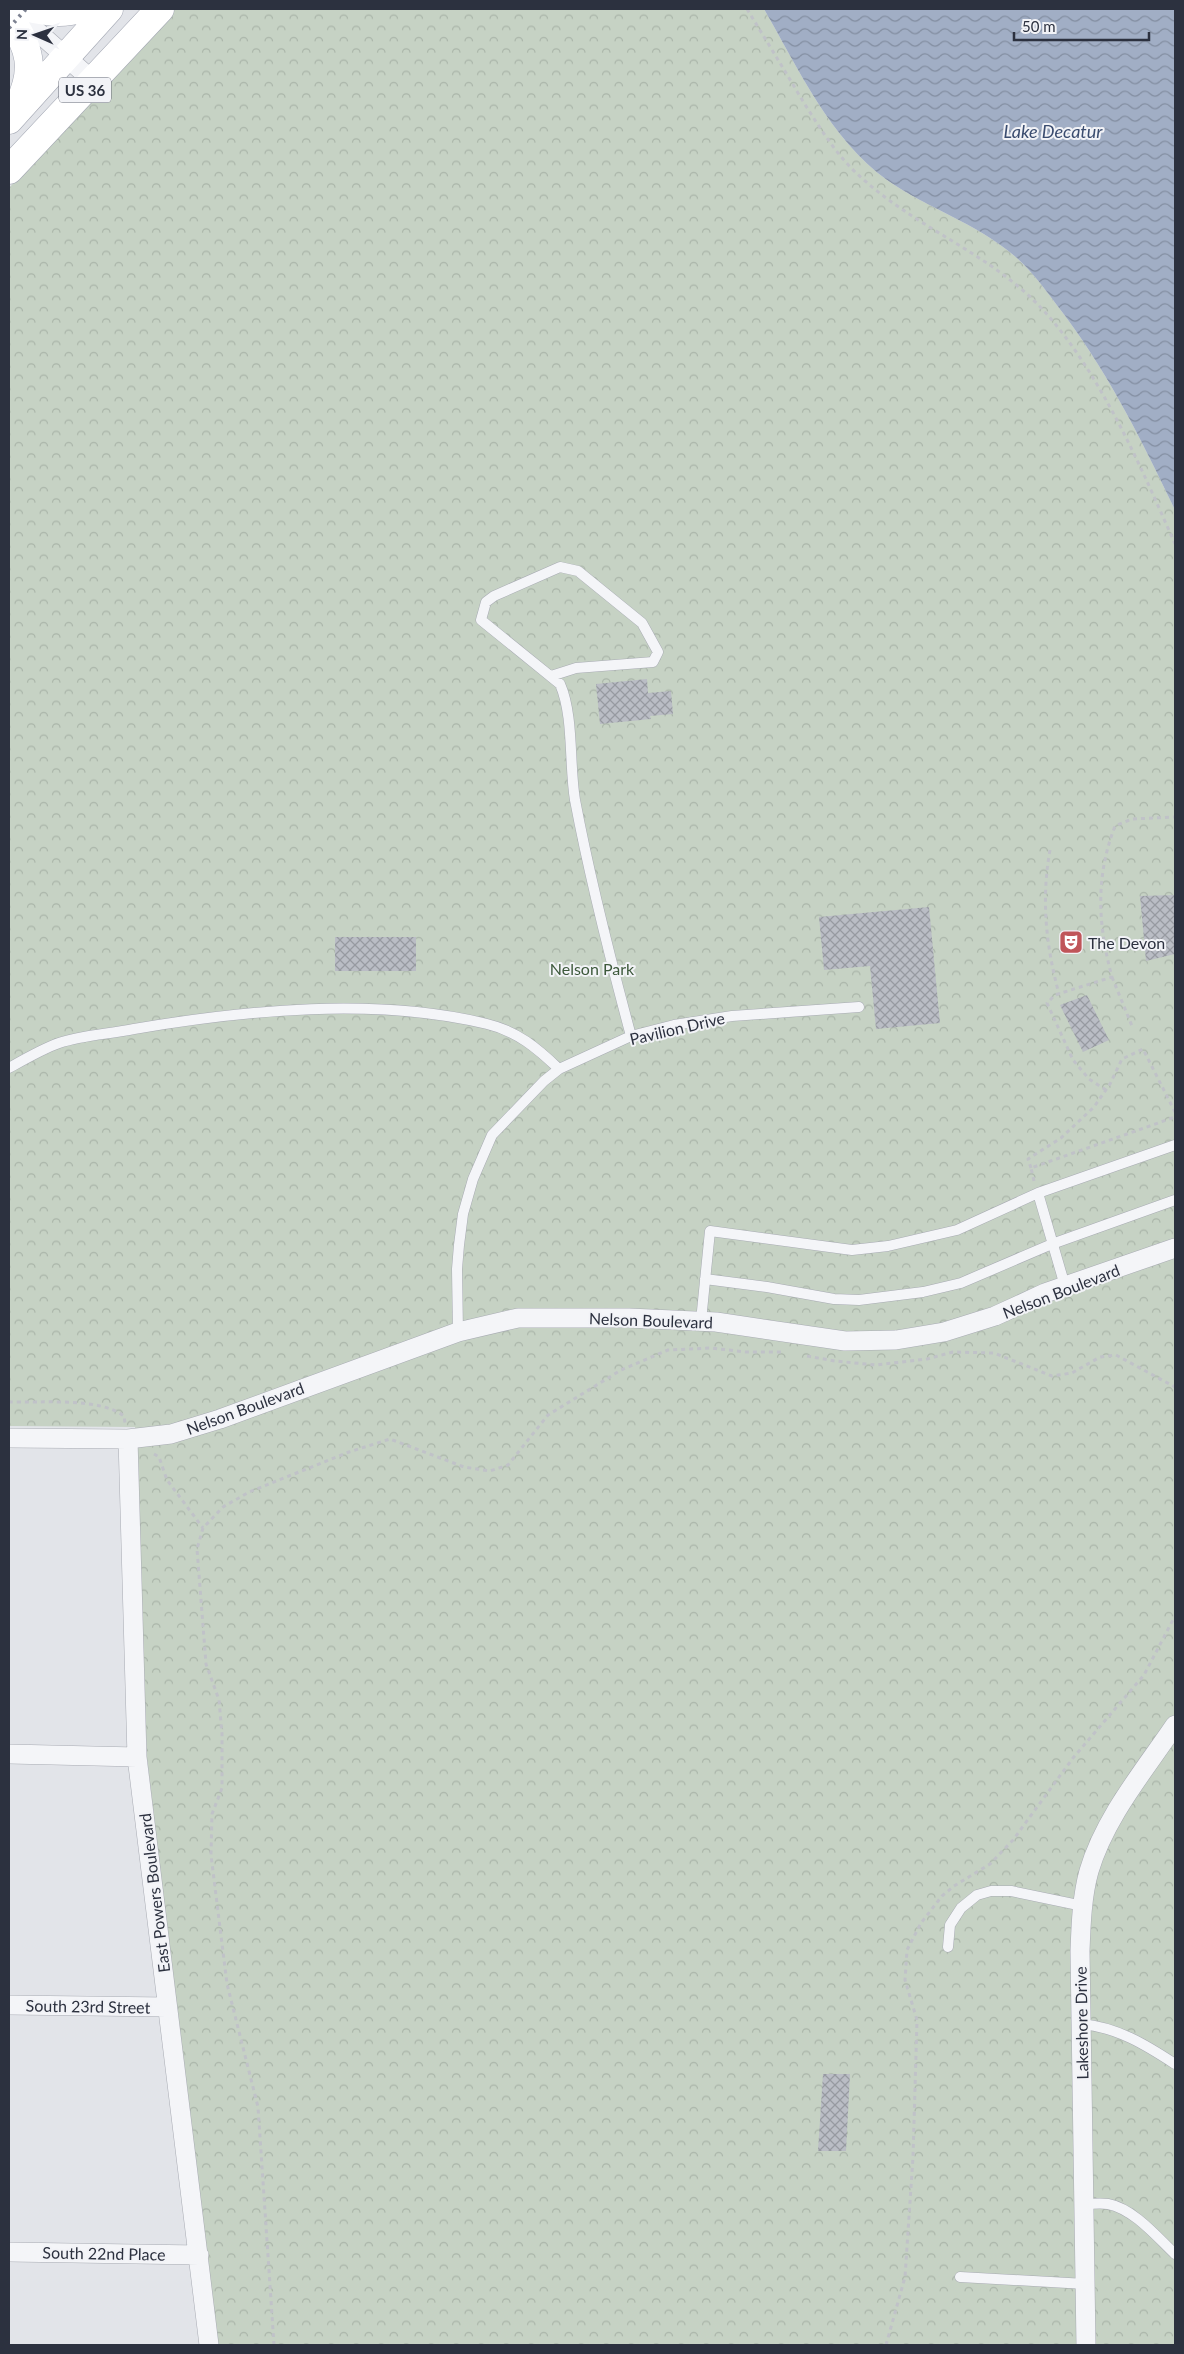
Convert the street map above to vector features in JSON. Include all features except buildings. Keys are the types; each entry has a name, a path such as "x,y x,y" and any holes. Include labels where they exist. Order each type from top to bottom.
{"main road":[{"path":"34,9 51,12 70,12 79,9"},
{"name":"US 36","path":"11,118 109,9"},
{"name":"US 36","path":"9,170 160,9"},
{"path":"9,17 28,51 30,66 22,97 11,118"}],"street":[{"path":"12,9 93,81"},
{"name":"Nelson Boulevard","path":"9,1438 128,1439 171,1434 194,1428 458,1332 518,1318 629,1318 701,1321 845,1341 896,1340 944,1332 995,1316 1065,1286 1175,1248"},
{"name":"East Powers Boulevard","path":"128,1439 137,1757 209,2345"},
{"name":"Lakeshore Drive","path":"1086,2345 1080,1951 1083,1906 1089,1872 1097,1848 1110,1821 1175,1725"},
{"path":"9,1754 137,1757"},
{"name":"South 23rd Street","path":"9,2005 167,2007"},
{"name":"South 22nd Place","path":"9,2252 199,2255"}],"lane":[{"path":"551,676 576,668 653,662 658,652 642,623 578,571 560,567 494,596 486,602 481,620 560,684 567,699 570,764 575,799 596,897 631,1036"},
{"path":"9,1068 61,1042 181,1021 336,1007 417,1013 488,1024 531,1042 559,1069"},
{"name":"Pavilion Drive","path":"458,1332 457,1269 459,1245 463,1214 480,1160 492,1135 544,1080 559,1069 631,1036 716,1018 859,1007"},
{"path":"701,1321 710,1231 852,1250 888,1246 957,1230 1038,1193 1175,1145"},
{"path":"1038,1193 1065,1286"},
{"path":"705,1279 767,1287 834,1299 886,1298 924,1292 960,1283 1052,1244 1175,1200"},
{"path":"948,1947 950,1925 961,1908 977,1896 991,1891 1011,1891 1083,1906"},
{"path":"1081,2024 1105,2028 1135,2039 1175,2064"},
{"path":"1084,2204 1108,2204 1123,2211 1175,2254"},
{"path":"960,2277 1086,2284"}],"path":[{"path":"747,9 818,125 846,164 904,212 1001,272 1056,325 1109,405 1175,544"},
{"path":"1132,1026 1112,977 1104,948 1100,898 1103,874 1115,826 1132,819 1175,816"},
{"path":"1050,850 1044,908 1050,963 1059,994"},
{"path":"1106,1090 1089,1079 1073,1060 1047,1003 1050,998 1059,994 1112,977"},
{"path":"1038,1193 1028,1159 1062,1138 1094,1107 1106,1090 1122,1060 1144,1049 1175,1112"},
{"path":"1030,1168 1175,1117"},
{"path":"274,2345 258,2107 227,1984 211,1855 212,1814 222,1788 222,1734 220,1700 206,1664 197,1549 203,1528 223,1507 249,1492 349,1452 390,1439 464,1467 490,1471 508,1464 548,1415 621,1370 668,1350 711,1348 746,1352 786,1352"},
{"path":"802,1355 835,1361 876,1364 927,1359 953,1352 994,1354 1052,1376 1072,1373 1100,1357 1116,1355 1175,1387"},
{"path":"9,1402 75,1404 115,1410 124,1416 128,1439 159,1457 167,1480 203,1528"},
{"path":"886,2345 905,2277 913,2157 918,2020 904,1980 907,1950 921,1924 942,1896 954,1886 990,1864 1013,1840 1073,1758 1144,1675 1175,1616"}],"green space":[{"name":"Nelson Park","path":"173,9 764,9 817,101 832,123 867,163 903,191 1004,247 1039,281 1074,328 1106,378 1149,456 1175,510 1175,2345 217,2345 147,1759 135,1427 9,1426 9,188"}],"water":[{"name":"Lake Decatur","path":"764,9 1175,9 1175,510 1149,456 1106,378 1074,328 1039,281 1004,247 903,191 867,163 832,123 817,101"}],"railway":[{"path":"9,28 26,9"}],"place":[{"name":"The Devon","path":"1071,942"}]}
